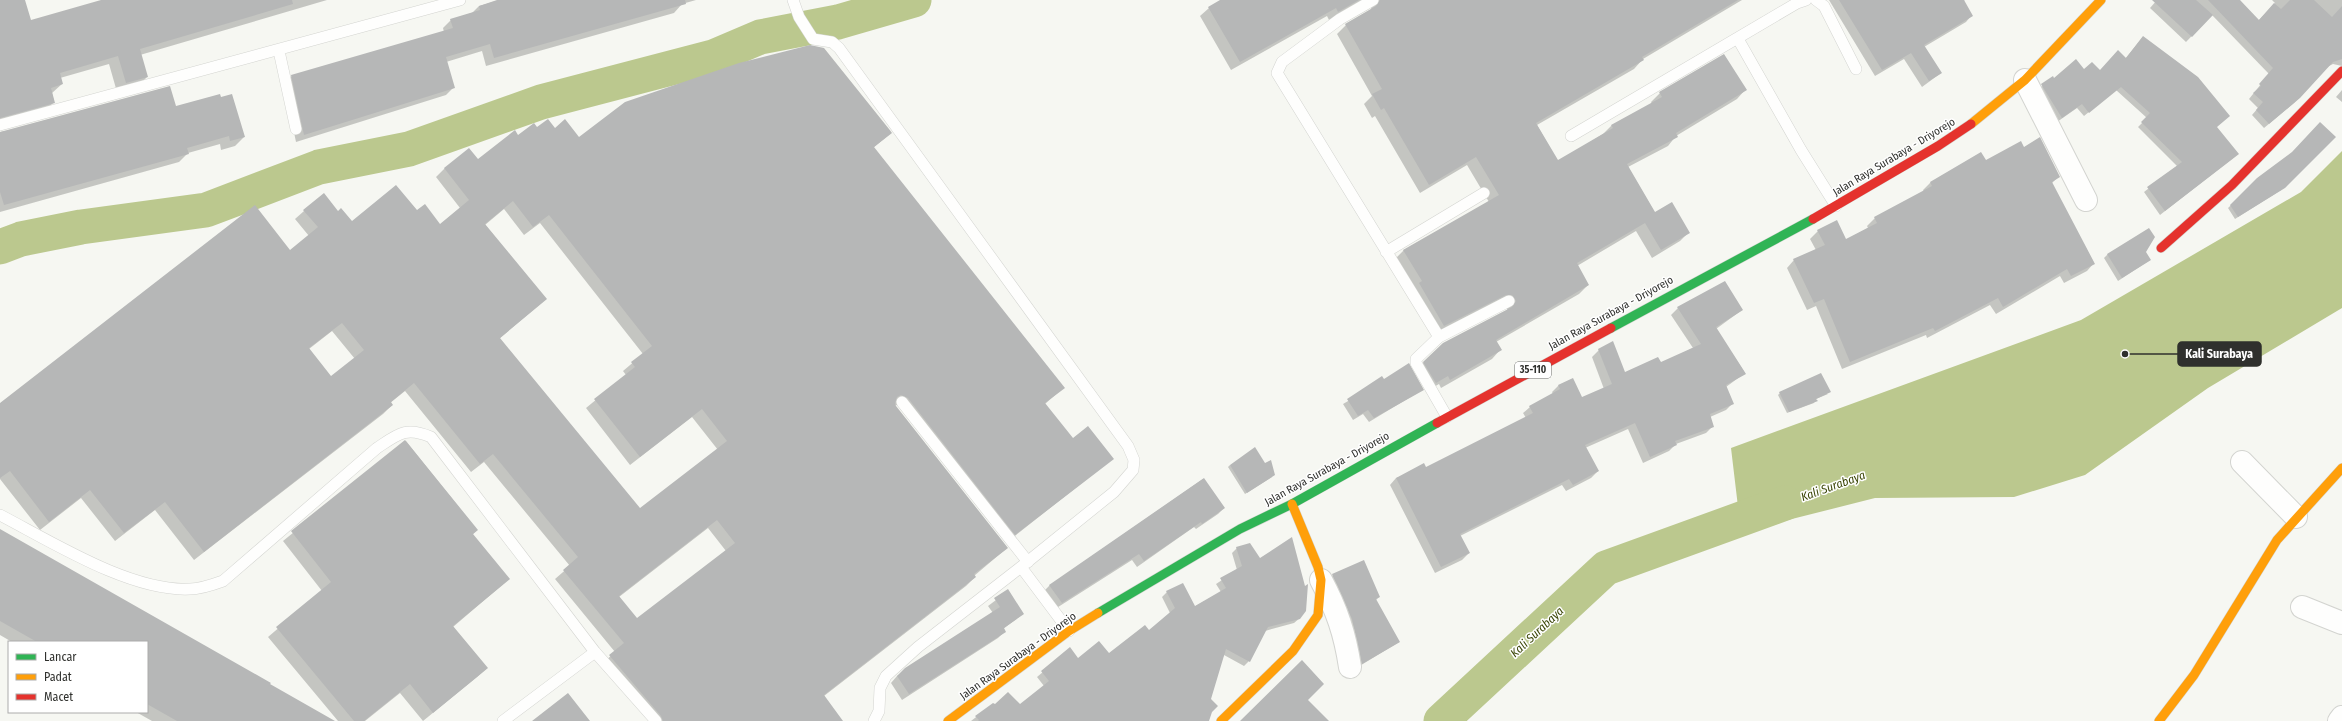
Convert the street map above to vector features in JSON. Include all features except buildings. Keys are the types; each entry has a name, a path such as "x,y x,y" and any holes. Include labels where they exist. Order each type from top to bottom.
{"main road":[{"name":"Jalan Raya Surabaya - Driyorejo","path":"948,721 1069,631 1240,529 1292,504 1447,417 1836,206 1938,146 1982,116 2025,80 2101,0"},
{"path":"2161,248 2197,220 2274,145 2342,71"},
{"path":"2159,721 2194,675 2277,540 2296,517 2342,468"},
{"path":"1221,721 1293,651 1318,615 1321,580 1318,567 1292,504"}],"street":[{"path":"2025,80 2086,200"},
{"path":"2242,462 2296,517"},
{"path":"1321,580 1337,610 1345,636 1350,667"},
{"path":"2302,607 2342,623"},
{"path":"2339,721 2342,717"}],"lane":[{"path":"0,125 279,51 460,0"},
{"path":"794,0 799,17 812,39 832,42 839,48 1128,446 1134,460 1133,470 1114,492 1025,565 918,647 886,676 880,688 879,711 874,721"},
{"path":"1373,0 1340,19 1282,62 1277,73 1439,338"},
{"path":"1571,136 1797,3 1806,0"},
{"path":"1816,0 1824,6 1856,69"},
{"path":"1738,39 1801,150 1836,206"},
{"path":"279,51 296,129"},
{"path":"1386,252 1484,193"},
{"path":"1447,417 1416,361 1419,356 1439,338 1508,301"},
{"path":"902,402 1025,565 1069,631"},
{"path":"0,515 115,574 173,589 207,587 223,581 377,448 399,433 420,432 432,437 595,652 656,721"},
{"path":"503,721 595,652"}],"water":[{"name":"Kali Surabaya","path":"2342,151 2342,308 2208,388 2085,475 2014,497 1875,498 1741,532 1731,448 2081,320 2301,192"}],"waterway":[{"path":"0,247 21,239 81,227 206,210 319,167 409,149 541,102 713,57 760,37 838,22 914,0"},
{"name":"Kali Surabaya","path":"1441,721 1606,568 1785,503"}],"traffic: fast":[{"path":"1611,328 1813,219"},
{"path":"1098,613 1240,529 1292,504 1437,423"}],"traffic: slow":[{"path":"1971,124 2025,80 2101,0"},
{"path":"2159,721 2194,675 2277,540 2342,468"},
{"path":"1221,721 1293,651 1318,615 1321,580 1318,567 1292,504"},
{"path":"948,721 1069,631 1098,613"}],"traffic: jam":[{"path":"2161,248 2232,185 2342,71"},
{"path":"1813,219 1938,146 1971,124"},
{"path":"1437,423 1611,328"}],"place":[{"name":"Kali Surabaya","path":"2125,354"}]}
